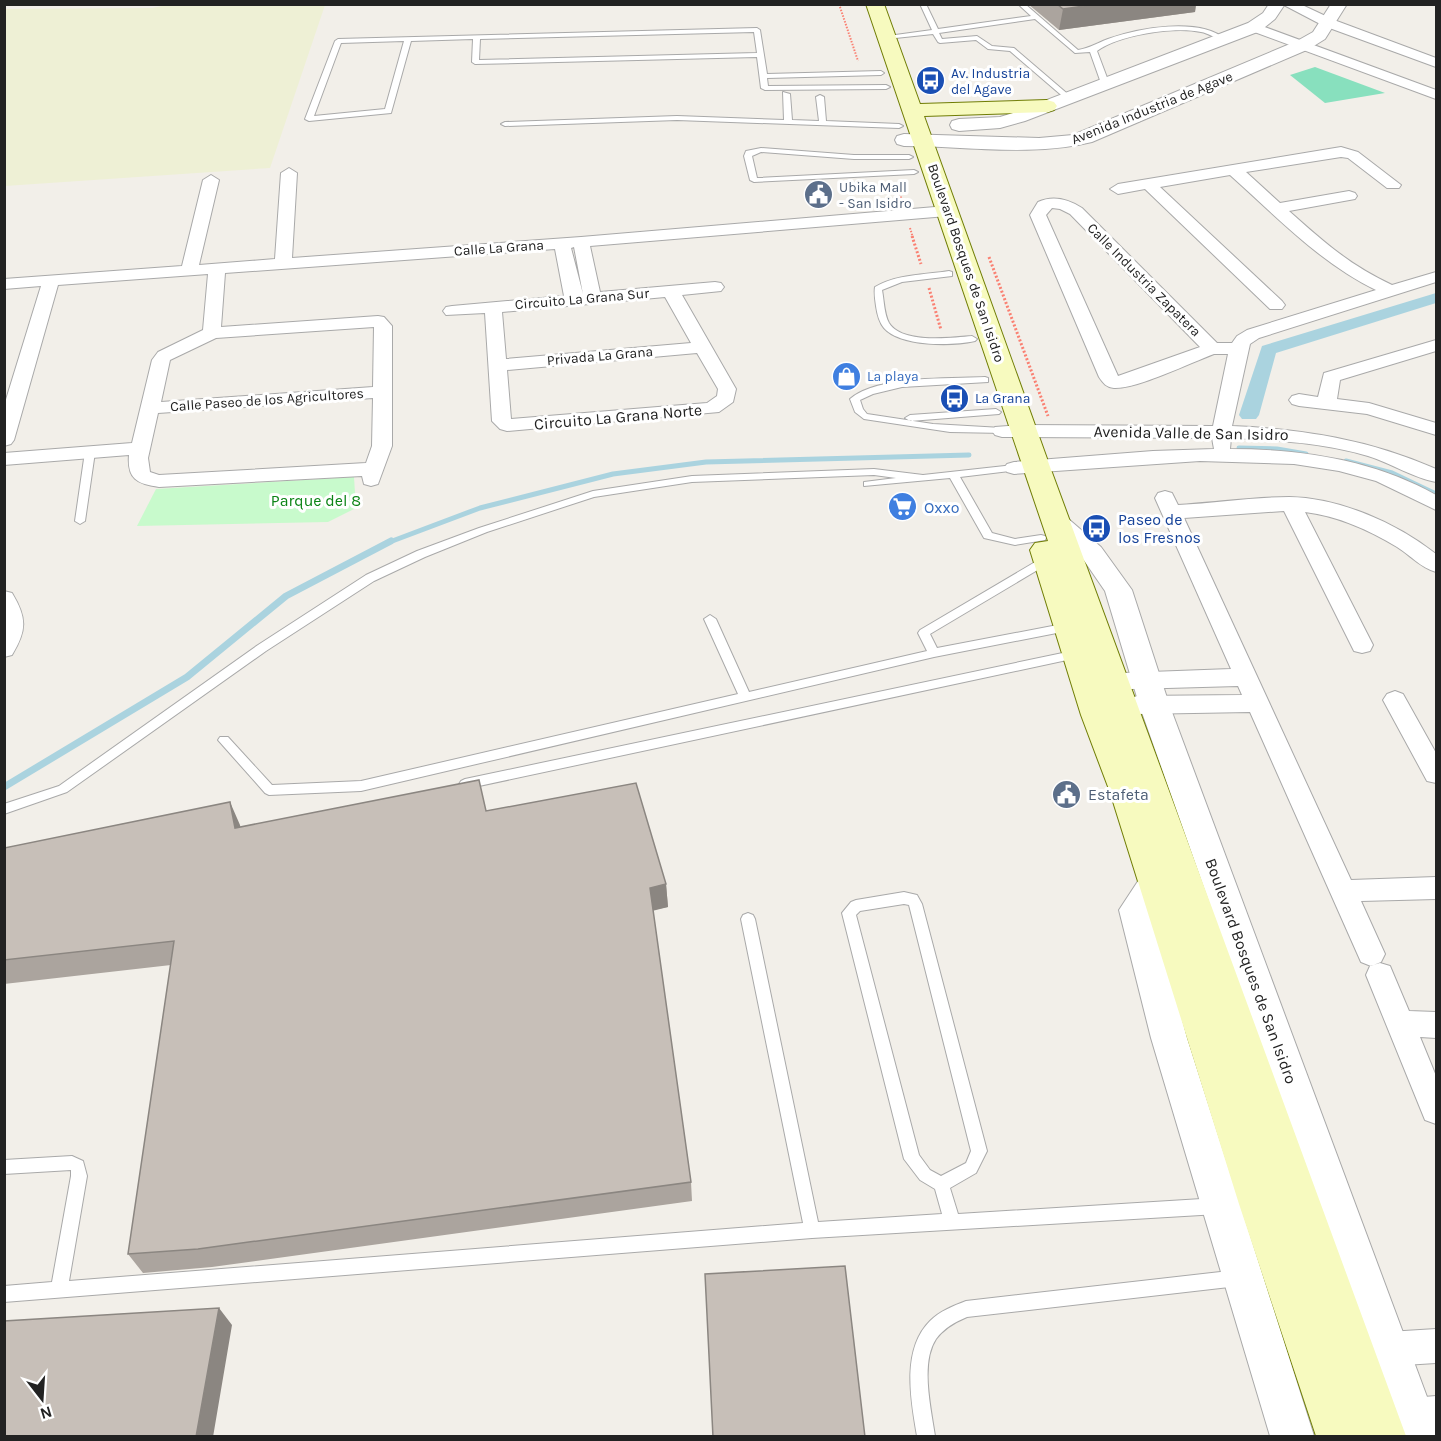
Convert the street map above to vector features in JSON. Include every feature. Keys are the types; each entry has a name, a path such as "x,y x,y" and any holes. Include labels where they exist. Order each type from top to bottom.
{"main road":[{"name":"Boulevard Bosques de San Isidro","path":"855,4 883,80 911,139 938,212 999,427"},
{"name":"Boulevard Bosques de San Isidro","path":"875,4 887,36 911,139"},
{"path":"911,139 1047,106"},
{"name":"Boulevard Bosques de San Isidro","path":"938,212 949,274 999,427 1025,467 1048,540 1108,680 1382,1437"},
{"name":"Boulevard Bosques de San Isidro","path":"1048,540 1108,680 1127,792 1284,1274 1340,1437"}],"street":[{"path":"1288,4 1324,29 1437,63"},
{"path":"1324,29 1339,4"},
{"path":"1047,106 1254,27 1273,10"},
{"path":"1254,27 1436,93"},
{"name":"Avenida Industria de Agave","path":"911,139 1036,146 1071,142 1303,45 1324,29"},
{"path":"1118,189 1348,153 1393,185"},
{"path":"1234,170 1335,260 1356,274 1398,289"},
{"path":"283,264 289,173"},
{"path":"189,271 211,180"},
{"path":"1148,184 1276,304"},
{"path":"1276,208 1349,196"},
{"name":"Calle Industria Zapatera","path":"1056,202 1069,205 1212,349 1125,381 1113,381 1108,377 1038,215 1039,209 1044,204 1056,202"},
{"name":"Calle La Grana","path":"51,281 581,242 938,212"},
{"path":"581,242 592,298"},
{"path":"562,243 574,300"},
{"path":"212,333 217,269"},
{"path":"1223,454 1221,432 1238,348 1243,340 1253,334 1437,277"},
{"path":"4,284 51,281 5,438"},
{"name":"Circuito La Grana Sur","path":"452,311 715,287"},
{"path":"672,292 702,347"},
{"path":"493,307 498,365"},
{"path":"378,321 383,326 382,446 372,475 159,481 146,479 140,475 138,458 164,356 212,333 378,321"},
{"name":"Privada La Grana","path":"498,365 702,347"},
{"name":"Circuito La Grana Norte","path":"498,365 502,421 507,425 712,408 726,398 728,389 702,347"},
{"path":"1212,349 1238,348"},
{"path":"1327,402 1331,377 1433,349"},
{"name":"Calle Paseo de los Agricultores","path":"151,408 382,392"},
{"path":"1299,400 1369,409 1437,429"},
{"name":"Avenida Valle de San Isidro","path":"999,427 1298,436 1388,456 1437,476"},
{"path":"4,459 141,448"},
{"name":"Avenida Valle de San Isidro","path":"1025,467 1223,454 1306,459 1344,466 1385,478 1437,504"},
{"path":"1291,504 1362,645"},
{"path":"1437,565 1416,547 1337,512 1291,504 1168,505 1376,964 1437,1110"},
{"path":"4,598 15,622 4,649"},
{"path":"1108,680 1246,677"},
{"path":"1108,680 1258,703"},
{"name":"Boulevard Bosques de San Isidro","path":"1108,680 1388,1348 1423,1422"},
{"path":"1395,700 1437,774"},
{"path":"1156,882 1136,910 1169,1038 1292,1437"},
{"path":"1342,891 1437,888"},
{"path":"1400,1024 1437,1025"},
{"path":"1388,1348 1437,1346"}],"lane":[{"path":"923,4 940,41 977,38 990,48 1012,49 1067,98"},
{"path":"1021,4 1077,52 1093,50 1098,44 1113,39 1184,28 1199,29 1222,39"},
{"path":"887,36 1035,17"},
{"path":"408,39 388,111 309,120 338,41 477,37 757,30 765,88 883,80"},
{"path":"477,37 475,62 760,55"},
{"path":"1093,50 1105,84"},
{"path":"763,76 883,80"},
{"path":"786,94 788,122"},
{"path":"820,97 823,123"},
{"path":"505,124 677,118 823,123 911,139"},
{"path":"911,139 763,181 754,180 748,156 749,153 761,150 854,157 911,139"},
{"path":"949,274 882,285 878,289 882,317 887,328 910,338 945,342 972,339"},
{"path":"985,380 900,385 868,392 855,399 858,411 864,416 885,420 999,427"},
{"path":"885,420 999,427"},
{"path":"80,521 90,452"},
{"path":"868,484 1025,467"},
{"path":"4,809 63,789 262,648 370,578 421,554 483,530 593,494 692,479 874,472 924,478"},
{"path":"953,474 988,536 1015,542 1048,540"},
{"path":"934,653 924,633 1048,540"},
{"path":"710,619 745,697"},
{"path":"224,740 269,790 361,786 934,653 1108,680"},
{"path":"453,787 1108,680"},
{"path":"941,1184 971,1168 979,1150 915,904 912,899 904,898 856,906 849,913 912,1160 925,1175 941,1184 953,1223"},
{"path":"748,919 812,1230"},
{"path":"4,1167 72,1163 78,1166 79,1176 59,1290"},
{"path":"4,1294 812,1230 1261,1204"},
{"path":"926,1437 920,1376 922,1351 930,1332 945,1319 966,1309 1284,1274"}],"green space":[{"path":"167,5 325,5 270,168 5,186 5,9 152,8"},
{"path":"1315,67 1385,93 1325,103 1290,75"},
{"name":"Parque del 8","path":"354,477 356,508 328,522 137,526 156,489"}],"building":[{"path":"1057,4 1098,4 1063,9"},
{"path":"479,780 486,811 636,783 666,884 650,888 691,1182 198,1249 128,1254 174,941 4,960 4,848 230,802 235,828"},
{"path":"845,1266 865,1437 713,1437 705,1274"},
{"path":"219,1308 196,1437 4,1437 4,1321"}],"waterway":[{"path":"1249,415 1268,350 1436,298"},
{"path":"1239,448 1277,449 1306,454"},
{"path":"388,543 480,508 613,474 706,462 969,455"},
{"path":"1346,461 1392,473 1436,494"},
{"path":"4,787 187,677 286,596 388,543"}],"place":[{"name":"Av. Industria del Agave","path":"930,81"},
{"name":"Ubika Mall - San Isidro","path":"818,195"},
{"name":"La playa","path":"846,376"},
{"name":"La Grana","path":"954,398"},
{"name":"Oxxo","path":"903,507"},
{"name":"Paseo de los Fresnos","path":"1097,528"},
{"name":"Estafeta","path":"1067,794"}]}
